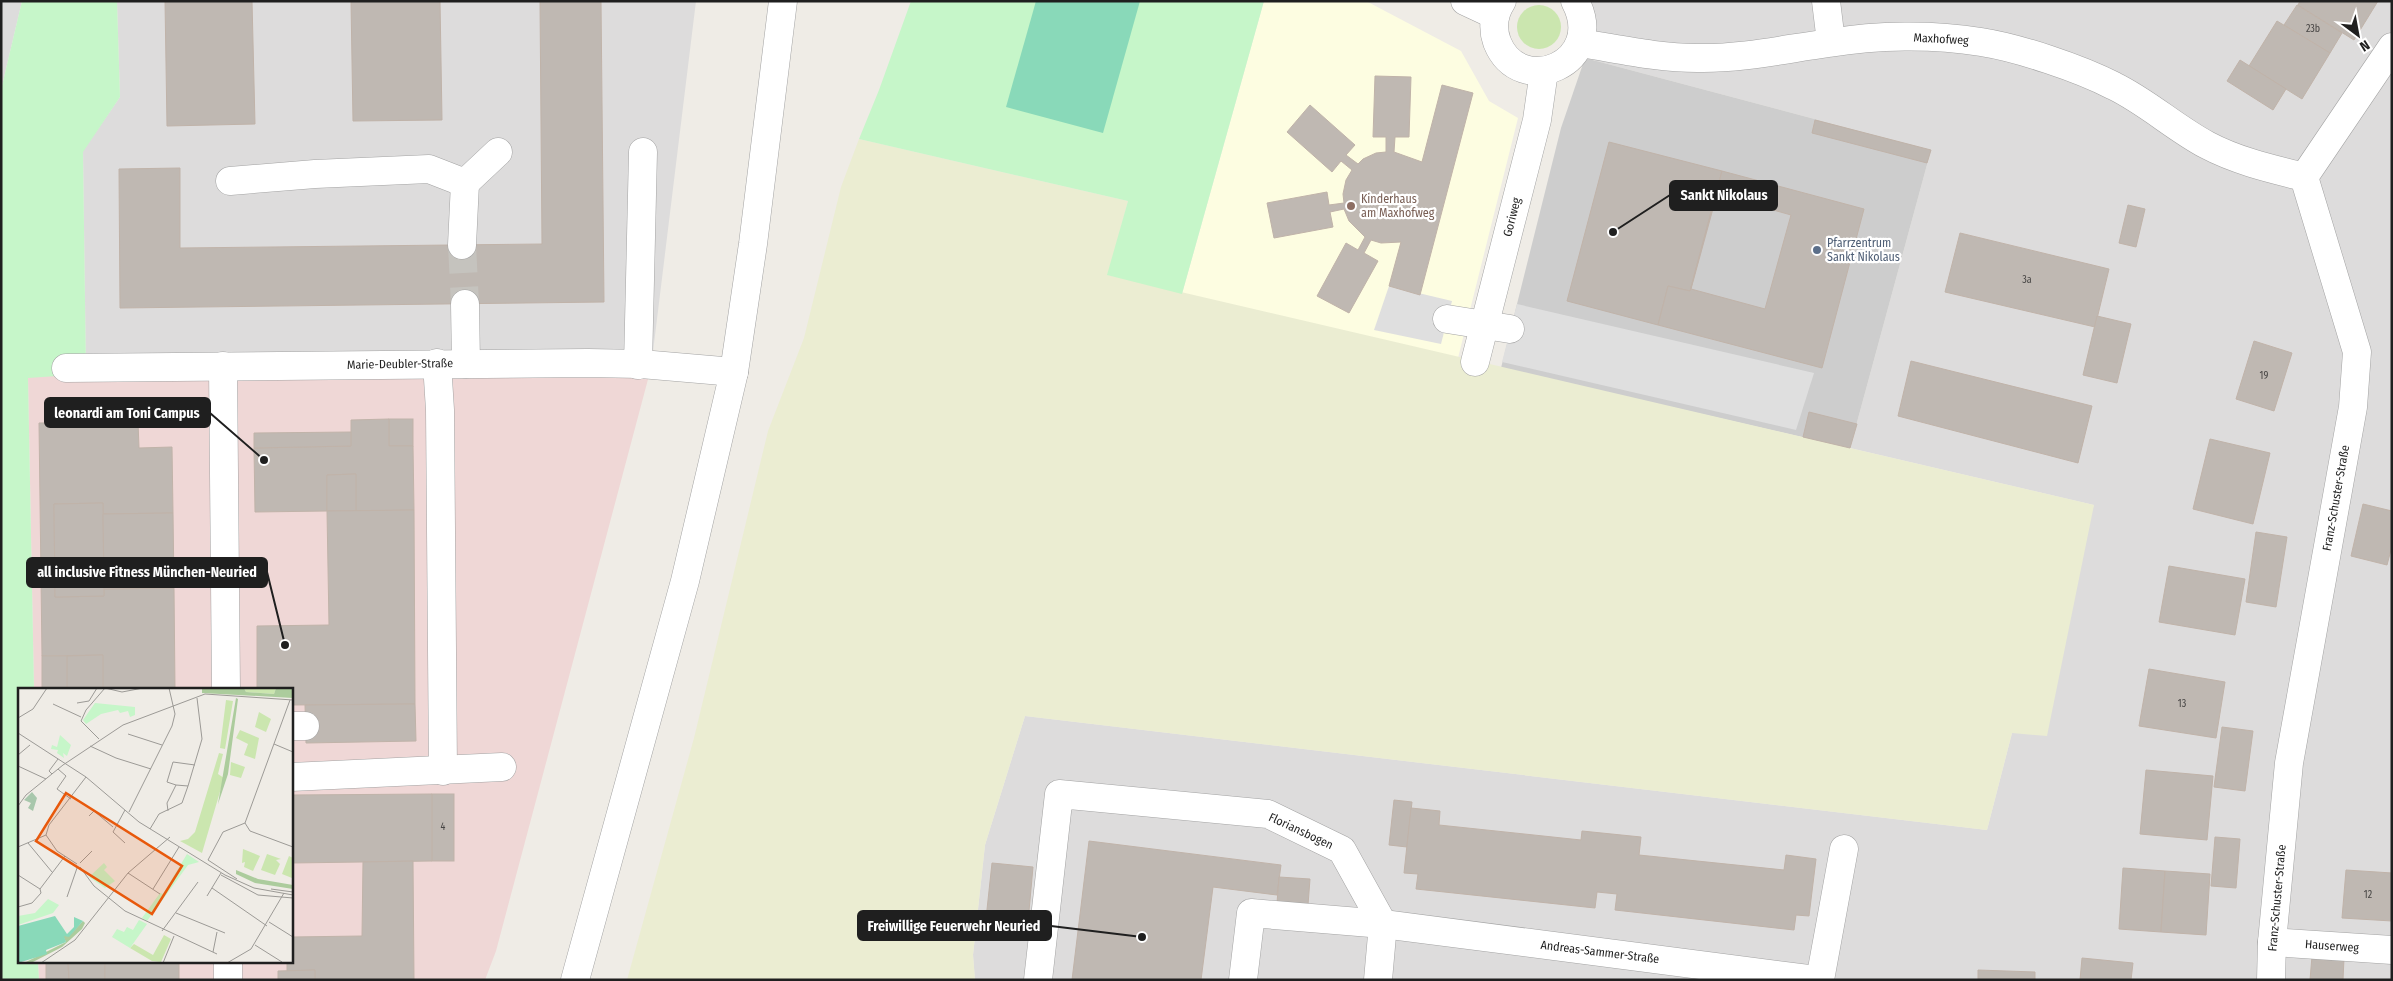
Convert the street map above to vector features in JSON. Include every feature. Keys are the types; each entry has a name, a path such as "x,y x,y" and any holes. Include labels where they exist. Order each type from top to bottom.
{"street":[{"path":"575,980 686,581 734,372 781,28 783,1"},
{"path":"781,28 792,1"},
{"path":"1465,1 1499,8 1494,35 1500,49 1510,61 1523,69 1544,71 1564,64 1574,54 1580,43 1583,28 1581,12 1575,1"},
{"path":"1826,1 1831,42"},
{"name":"Maxhofweg","path":"1580,43 1633,52 1697,58 1772,53 1831,42 1897,38 1961,39 1984,42 2054,62 2115,86 2207,146 2257,165 2304,177"},
{"path":"2304,177 2392,47"},
{"name":"Goriweg","path":"1475,362 1497,327 1537,120 1544,71"},
{"path":"462,245 465,183 498,152"},
{"path":"638,365 643,152"},
{"path":"230,181 315,174 429,169 465,183"},
{"name":"Franz-Schuster-Straße","path":"2271,980 2272,942 2289,763 2353,407 2357,352 2304,177"},
{"path":"465,304 466,364"},
{"path":"1447,319 1497,327"},
{"path":"437,363 440,410 443,771"},
{"name":"Marie-Deubler-Straße","path":"66,368 588,363 734,372"},
{"path":"223,366 226,688"},
{"path":"292,777 502,767"},
{"name":"Floriansbogen","path":"1038,980 1060,794 1268,814 1342,850 1383,924"},
{"name":"Andreas-Sammer-Straße","path":"1242,980 1251,913 1383,924 1818,980 1844,849"},
{"path":"557,980 609,858"},
{"path":"1378,980 1383,924"},
{"name":"Hauserweg","path":"2272,942 2392,950"},
{"path":"228,964 228,980"}],"shaded area":[{"path":"1,1 22,1 1,90"},
{"path":"117,1 696,1 651,368 86,374 83,151 120,97"},
{"name":"Kinderhaus am Maxhofweg","path":"1264,1 1366,1 1461,51 1489,101 1518,118 1458,358 1182,294"},
{"path":"1588,1 2392,1 2392,980 975,980 973,955 985,845 1025,716 1987,830 2012,733 2094,505 1850,448 1931,150 1585,58"},
{"path":"1585,58 1931,150 1850,448 1501,368 1561,128"},
{"path":"859,139 1128,201 1108,275 2094,505 2047,736 2012,733 1987,830 1025,716 985,845 973,955 975,980 627,980 694,738 768,431 804,338 841,187"},
{"path":"1389,286 1452,301 1441,344 1374,330"},
{"path":"1517,304 1814,373 1796,430 1502,362"},
{"path":"651,368 496,951 485,980 39,980 38,964 292,964 292,688 34,688 28,377 86,374"}],"green space":[{"path":"22,1 117,1 120,97 83,152 86,374 28,378 34,688 18,688 18,964 38,964 39,980 1,980 1,90"},
{"path":"911,1 1264,1 1182,294 1107,275 1128,201 859,139"},
{"path":"1036,1 1140,1 1103,133 1006,107"},
{"path":"1539,5 1551,9 1557,15 1561,27 1557,39 1551,45 1539,49 1527,45 1521,39 1517,27 1521,15 1527,9"}],"building":[{"path":"165,1 252,1 255,124 167,126"},
{"path":"351,1 440,1 442,120 353,121"},
{"path":"540,1 601,1 604,302 120,308 119,169 180,168 180,248 542,244"},
{"path":"2300,1 2378,1 2354,40 2298,5"},
{"path":"2297,5 2342,33 2330,53 2284,25"},
{"path":"2277,21 2330,53 2302,99 2249,66"},
{"path":"2240,60 2286,89 2273,110 2227,81"},
{"path":"1375,76 1411,77 1409,137 1395,137 1394,152 1422,162 1442,85 1473,93 1420,295 1389,286 1401,242 1381,243 1371,240 1364,253 1378,261 1349,313 1317,296 1346,243 1358,250 1365,237 1349,221 1344,209 1330,212 1333,227 1274,238 1267,203 1327,192 1329,205 1344,203 1343,194 1346,180 1352,170 1341,161 1332,172 1287,132 1310,105 1355,145 1346,155 1358,164 1363,159 1376,153 1386,152 1386,137 1373,137"},
{"path":"1815,120 1931,150 1927,163 1812,133"},
{"path":"1609,142 1722,171 1690,291 1668,286 1658,325 1567,301"},
{"name":"Pfarrzentrum Sankt Nikolaus","path":"1722,171 1864,209 1822,368 1658,325 1668,286 1690,291","holes":["1717,194 1791,215 1765,309 1691,289"]},
{"path":"2128,205 2145,209 2136,247 2119,243"},
{"path":"1960,233 2109,269 2095,327 1945,292"},
{"path":"2097,316 2131,324 2117,383 2083,375"},
{"path":"2254,341 2292,353 2274,411 2236,399"},
{"path":"1911,361 2092,406 2078,463 1898,416"},
{"path":"1809,412 1857,424 1850,448 1803,437"},
{"path":"389,419 413,419 413,446 389,446"},
{"path":"389,419 389,446 413,446 414,510 356,511 356,474 327,475 327,511 255,512 254,448 351,446 351,420"},
{"path":"138,422 139,448 172,447 173,513 103,514 103,503 54,504 55,597 104,596 104,589 174,588 175,688 103,688 103,655 42,656 39,423"},
{"path":"351,432 351,446 254,448 254,433"},
{"path":"2210,439 2270,453 2253,524 2193,509"},
{"path":"356,474 356,511 327,511 327,475"},
{"path":"103,503 104,596 55,597 54,504"},
{"path":"2363,504 2392,511 2392,546 2387,565 2351,556"},
{"path":"414,510 415,704 292,705 292,688 257,688 257,626 329,625 327,511"},
{"path":"173,513 174,588 104,589 103,514"},
{"path":"2256,532 2287,537 2276,607 2246,602"},
{"path":"2169,566 2245,579 2235,635 2159,622"},
{"path":"103,655 103,688 67,688 67,656"},
{"path":"42,656 67,656 67,688 42,688"},
{"path":"2149,669 2225,682 2216,738 2139,726"},
{"path":"415,704 416,741 306,743 305,705"},
{"path":"2222,727 2253,731 2245,791 2214,787"},
{"path":"2146,770 2213,776 2207,840 2140,834"},
{"path":"432,794 454,794 454,861 432,861"},
{"path":"432,794 432,861 292,863 292,795"},
{"path":"1394,800 1412,802 1407,847 1389,845"},
{"path":"1411,808 1440,811 1439,825 1581,840 1582,831 1641,837 1639,855 1784,870 1786,855 1816,859 1809,916 1796,915 1794,930 1615,910 1617,894 1597,892 1595,908 1416,889 1418,874 1404,873"},
{"path":"2215,837 2240,839 2236,888 2211,886"},
{"path":"1089,841 1281,865 1277,895 1213,887 1201,980 1072,980"},
{"path":"413,861 414,980 315,980 315,970 287,971 287,964 292,964 292,937 362,936 363,862"},
{"path":"992,863 1033,867 1027,933 985,928"},
{"path":"2123,868 2165,871 2161,932 2119,929"},
{"path":"2346,870 2392,873 2392,921 2342,918"},
{"path":"2165,871 2210,874 2206,935 2161,932"},
{"path":"1279,877 1310,879 1308,905 1277,903"},
{"path":"2312,956 2344,958 2343,980 2310,980"},
{"path":"2082,958 2133,963 2131,980 2080,980"},
{"path":"46,964 68,964 69,980 46,980"},
{"path":"68,964 105,964 105,980 69,980"},
{"path":"105,964 179,964 179,980 105,980"},
{"path":"315,970 315,980 278,980 278,971"},
{"path":"1978,970 2035,972 2035,980 1978,980"}],"tunnel":[{"path":"462,245 465,304"}],"place":[{"name":"Kinderhaus am Maxhofweg","path":"1351,206"},
{"name":"Sankt Nikolaus","path":"1613,232"},
{"name":"Pfarrzentrum Sankt Nikolaus","path":"1817,250"},
{"name":"leonardi am Toni Campus","path":"264,460"},
{"name":"all inclusive Fitness München-Neuried","path":"285,645"},
{"name":"Freiwillige Feuerwehr Neuried","path":"1142,937"}]}
